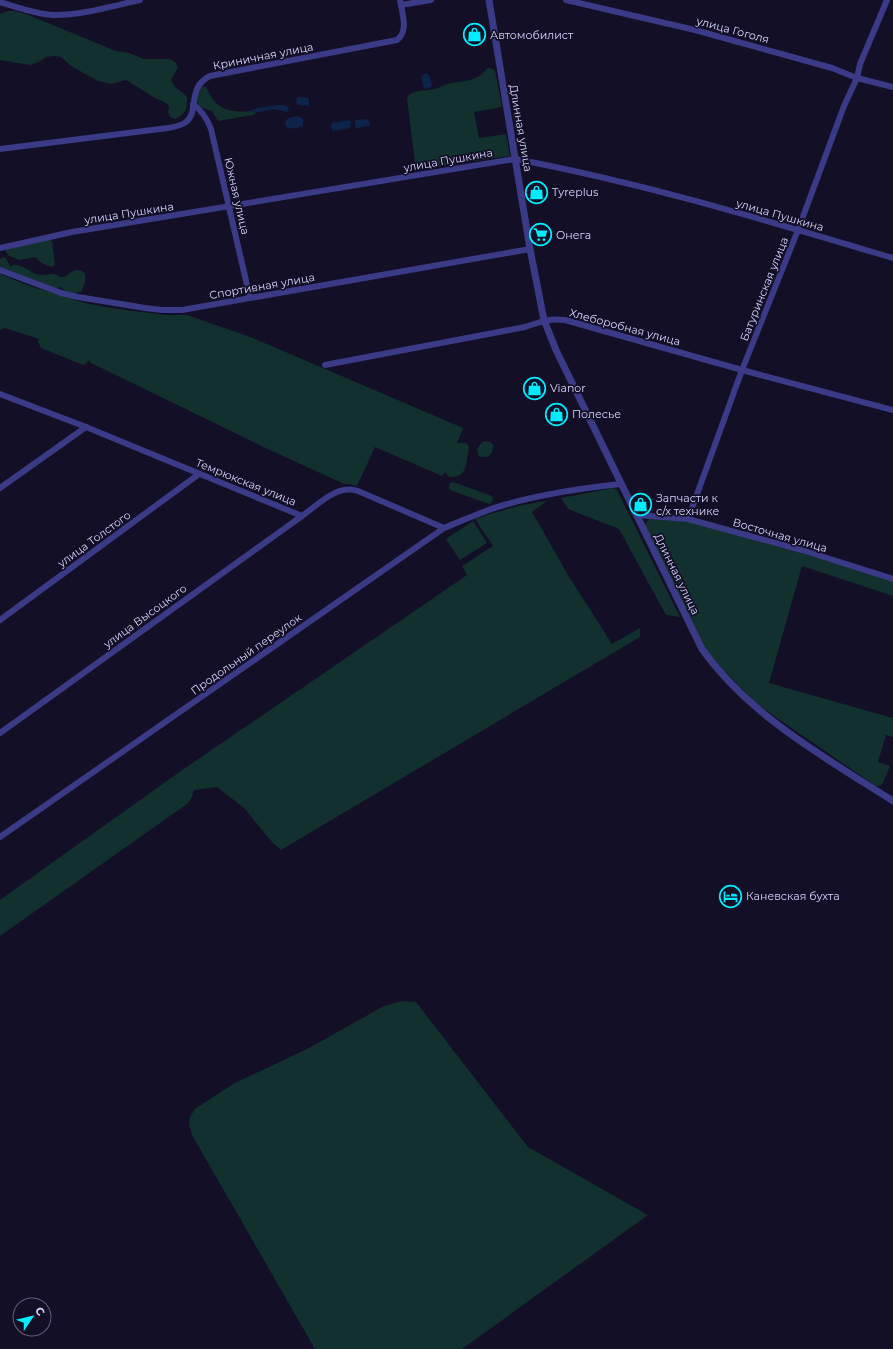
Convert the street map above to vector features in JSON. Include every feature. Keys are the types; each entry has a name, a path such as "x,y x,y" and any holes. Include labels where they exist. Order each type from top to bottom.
{"street":[{"path":"0,2 54,15 77,13 140,0"},
{"path":"401,3 431,0"},
{"name":"Длинная улица","path":"488,0 530,249 544,320 556,350 702,648 740,694 770,719 823,756 893,801"},
{"name":"улица Гоголя","path":"566,0 695,30 832,68 857,78 893,87"},
{"name":"Батуринская улица","path":"688,519 742,370 798,230 842,113 857,78 860,64 886,0"},
{"name":"Криничная улица","path":"0,149 168,128 184,123 190,117 198,85 210,76 394,41 403,34 405,28 401,3"},
{"name":"Южная улица","path":"193,104 203,112 211,129 250,298"},
{"name":"улица Пушкина","path":"0,248 72,232 515,159 552,166 675,196 893,258"},
{"name":"Спортивная улица","path":"0,270 61,293 97,301 162,310 182,310 530,249"},
{"name":"Хлеборобная улица","path":"325,365 525,327 544,320 557,319 893,410"},
{"name":"Темрюкская улица","path":"0,394 86,427 302,516 336,492 349,489 358,491 444,528"},
{"path":"0,488 86,427"},
{"name":"улица Толстого","path":"0,620 199,474"},
{"path":"444,528 505,505 575,490 621,484"},
{"name":"Восточная улица","path":"636,515 688,519 805,551 893,579"},
{"name":"улица Высоцкого","path":"0,733 302,516"},
{"name":"Продольный переулок","path":"0,837 444,528"}],"green space":[{"path":"8,11 26,14 116,51 129,53 144,59 170,59 176,63 178,68 171,79 172,82 175,87 187,97 185,111 175,119 170,117 168,112 169,106 167,104 126,80 111,84 98,81 71,66 61,57 46,57 39,62 30,65 0,60 0,14"},
{"path":"487,68 495,70 502,107 474,112 479,138 506,134 510,156 416,170 407,98 408,96 417,91 435,89 447,84 474,78 483,73"},
{"path":"203,86 206,87 214,101 223,108 233,111 254,111 255,113 253,115 218,121 212,111 198,104 198,94"},
{"path":"48,239 52,241 55,264 53,267 44,264 35,257 20,260 9,256 5,251 7,249"},
{"path":"5,257 10,266 19,265 34,273 42,275 55,274 62,277 75,270 81,270 85,275 84,286 81,292 78,293 67,292 61,287 56,289 0,267 0,259"},
{"path":"0,274 27,285 85,303 165,315 187,315 253,338 463,428 457,443 466,443 469,447 464,470 457,476 449,477 445,472 442,476 375,447 357,486 344,484 272,451 91,363 88,360 87,363 83,365 41,348 38,342 39,339 5,328 0,330"},
{"path":"486,441 493,445 492,451 487,457 481,457 478,455 477,449 482,442"},
{"path":"453,482 492,496 493,500 490,504 450,490 450,483"},
{"path":"613,488 617,490 680,617 666,615 619,529 568,509 561,498"},
{"path":"547,501 532,512 568,575 612,644 640,628 640,637 281,850 272,842 244,808 217,787 194,790 192,797 187,804 0,936 0,900 178,773 467,575 462,566 493,546 475,519 511,508"},
{"path":"649,519 690,522 893,581 893,596 802,566 769,683 893,718 893,737 886,735 878,762 890,766 883,783 880,786 876,786 754,701 713,659 706,649 645,530 644,525"},
{"path":"473,521 487,543 460,560 446,539"},
{"path":"401,1001 416,1002 528,1147 648,1215 462,1349 315,1349 192,1135 189,1124 190,1117 195,1109 233,1084 309,1048 382,1007"}],"water":[{"path":"427,73 430,77 432,86 424,89 421,77"},
{"path":"297,98 308,98 309,106 299,105 296,103"},
{"path":"284,105 288,107 288,112 274,109 255,113 254,111 249,111 258,108"},
{"path":"298,116 303,119 303,126 292,129 286,127 285,122 288,118"},
{"path":"368,119 370,124 369,126 355,127 355,120"},
{"path":"349,120 351,122 350,128 333,131 331,127 332,123"}],"place":[{"name":"Автомобилист","path":"474,35"},
{"name":"Tyreplus","path":"536,192"},
{"name":"Онега","path":"541,235"},
{"name":"Vianor","path":"535,388"},
{"name":"Полесье","path":"556,414"},
{"name":"Запчасти к с/х технике","path":"641,504"},
{"name":"Каневская бухта","path":"730,896"}]}
